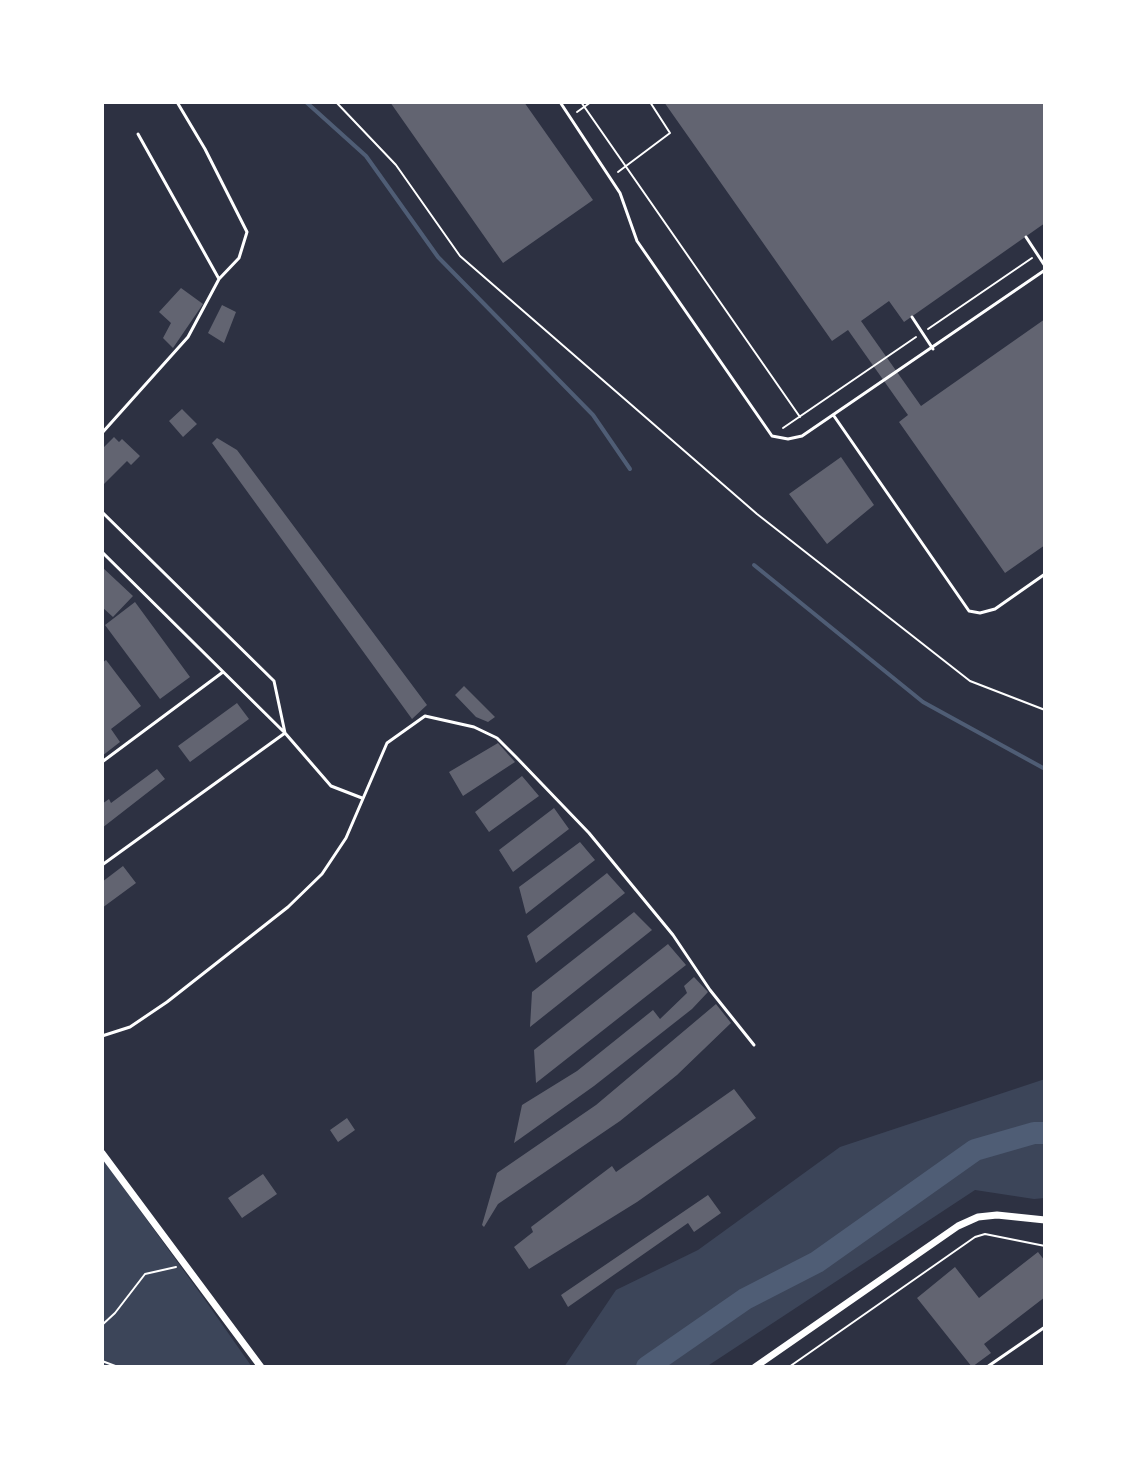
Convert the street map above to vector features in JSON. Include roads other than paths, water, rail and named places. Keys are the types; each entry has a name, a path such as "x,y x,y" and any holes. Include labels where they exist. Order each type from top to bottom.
{"street":[{"path":"102,1153 261,1367"},
{"path":"755,1367 958,1226 978,1217 997,1215 1045,1220"}],"lane":[{"path":"102,433 188,337 219,279 239,258 247,232 177,102"},
{"path":"560,102 620,193 637,241 772,436 788,439 802,436 933,349 1045,268 1026,237"},
{"path":"138,134 219,279"},
{"path":"912,317 933,349"},
{"path":"834,416 969,611 980,613 995,609 1045,574"},
{"path":"102,512 274,681 285,733"},
{"path":"102,552 285,733 331,786 363,798"},
{"path":"102,762 223,672"},
{"path":"102,1036 130,1027 167,1002 288,907 322,874 346,838 387,743 425,716 474,727 497,738 589,833 673,935 710,990 754,1045"},
{"path":"102,865 285,733"},
{"path":"987,1367 1045,1327"}],"waterway":[{"path":"306,102 366,156 438,257 593,415 630,469"},
{"path":"754,565 923,702 1045,769"},
{"path":"647,1367 745,1299 817,1262 975,1150 1034,1133 1045,1133"}]}
